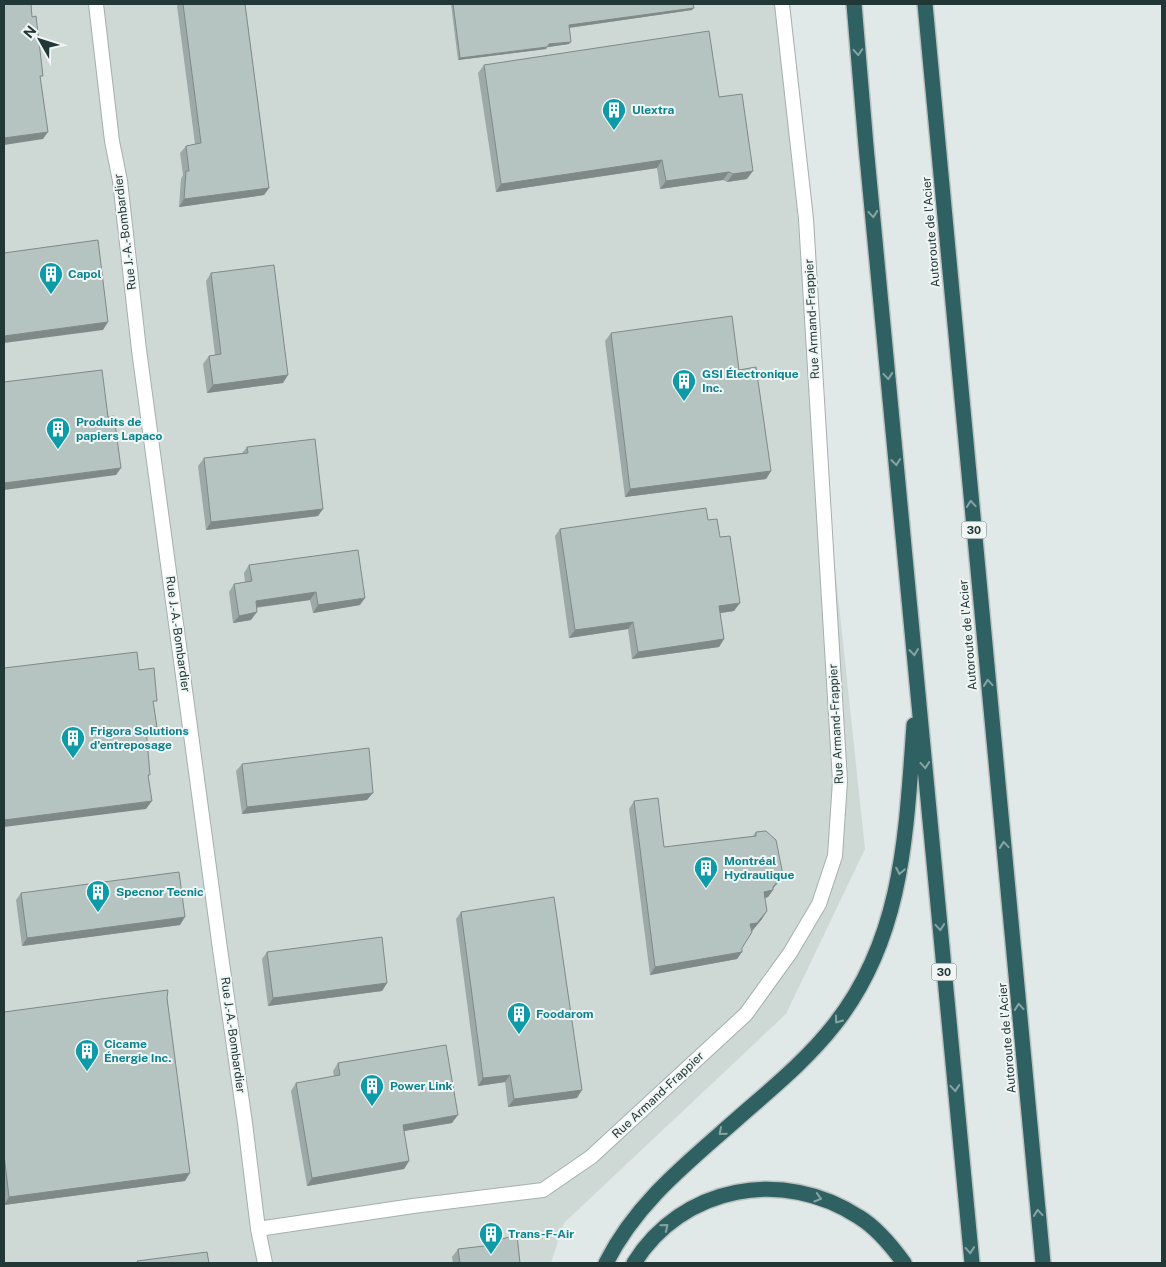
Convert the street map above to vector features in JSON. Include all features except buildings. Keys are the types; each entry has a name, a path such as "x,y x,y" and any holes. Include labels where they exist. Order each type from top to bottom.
{"highway":[{"name":"30","path":"854,4 972,1263"},
{"name":"Autoroute de l'Acier","path":"925,4 1043,1263"},
{"path":"606,1263 629,1224 658,1190 808,1056 847,1007 867,973 879,947 890,915 903,857 917,682"},
{"path":"634,1263 654,1236 677,1218 702,1203 727,1194 774,1189 818,1197 859,1217 884,1238 904,1263"}],"street":[{"name":"Rue J.-A.-Bombardier","path":"96,4 112,141 120,181 140,360 258,1229 265,1263"},
{"name":"Rue Armand-Frappier","path":"258,1229 413,1206 543,1190 591,1157 746,1014 790,953 819,904 835,856 840,780 806,219 782,4"}],"shaded area":[{"path":"4,4 775,4 865,849 786,1014 564,1223 551,1263 4,1263"}],"place":[{"name":"Ulextra","path":"614,131"},
{"name":"Capol","path":"51,295"},
{"name":"GSI Électronique Inc.","path":"684,402"},
{"name":"Produits de papiers Lapaco","path":"58,450"},
{"name":"Frigora Solutions d'entreposage","path":"73,759"},
{"name":"Montréal Hydraulique","path":"706,889"},
{"name":"Specnor Tecnic","path":"98,913"},
{"name":"Foodarom","path":"519,1035"},
{"name":"Cicame Énergie Inc.","path":"87,1072"},
{"name":"Power Link","path":"372,1107"},
{"name":"Trans-F-Air","path":"491,1255"}]}
